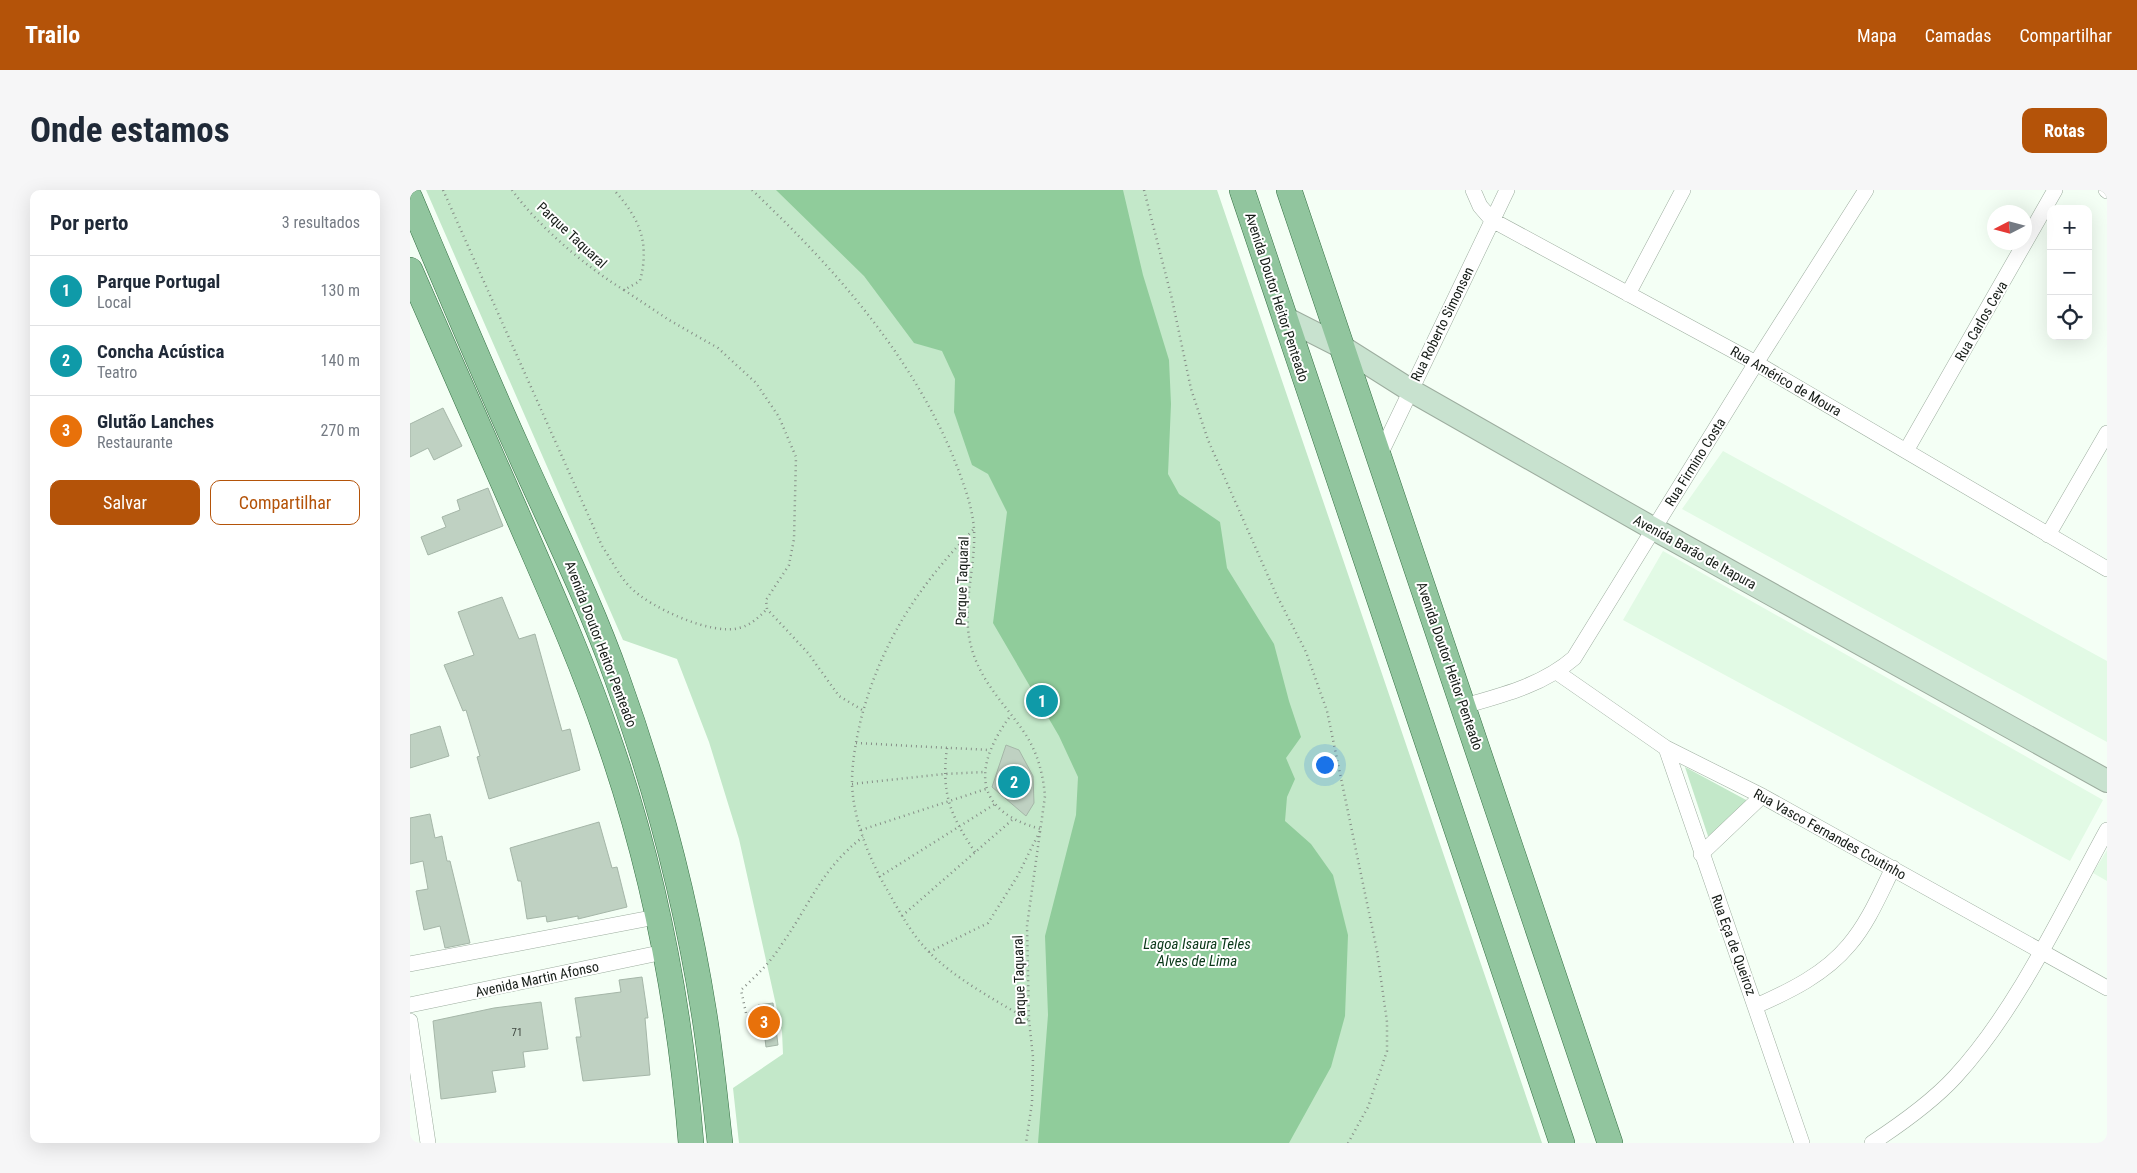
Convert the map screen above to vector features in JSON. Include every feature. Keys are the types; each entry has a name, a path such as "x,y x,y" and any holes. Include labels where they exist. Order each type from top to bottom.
{"main road":[{"name":"Avenida Doutor Heitor Penteado","path":"1242,190 1562,1143"},
{"name":"Avenida Doutor Heitor Penteado","path":"1289,190 1378,459 1464,706 1610,1143"},
{"name":"Avenida Doutor Heitor Penteado","path":"410,198 484,373 591,612 617,678 640,747 663,823 693,952 704,1014 720,1143"},
{"name":"Avenida Doutor Heitor Penteado","path":"411,275 574,646 623,786 664,952 683,1056 691,1143"},
{"name":"Avenida Barão de Itapura","path":"1324,293 1341,327 1354,340 1413,384"},
{"name":"Avenida Barão de Itapura","path":"1285,318 1413,384 2107,781"},
{"name":"Avenida Barão de Itapura","path":"1657,523 2107,766"}],"street":[{"name":"Rua Américo de Moura","path":"1473,190 1480,206 1492,220 1756,363 2107,569"},
{"name":"Rua Roberto Simonsen","path":"1378,459 1507,190"},
{"path":"1628,294 1683,190"},
{"name":"Rua Firmino Costa","path":"1464,706 1515,690 1558,672 1574,658 1756,363 1866,190"},
{"name":"Rua Carlos Ceva","path":"1906,451 2055,190"},
{"path":"2048,535 2107,433"},
{"name":"Rua Vasco Fernandes Coutinho","path":"1558,672 1666,748 1762,796 2107,988"},
{"name":"Rua Eça de Queiroz","path":"1666,748 1802,1143"},
{"path":"1701,854 1762,796"},
{"path":"1872,1143 1900,1124 1954,1078 1993,1030 2040,951 2107,830"},
{"path":"1756,1006 1818,974 1849,946 1872,910 1893,868"},
{"path":"410,964 656,917"},
{"name":"Avenida Martin Afonso","path":"410,1005 664,952"},
{"path":"410,1021 428,1143"}],"path":[{"path":"443,190 602,546 630,588 672,615 693,624 718,628 737,629 754,622 766,609 808,653 839,696 864,711"},
{"name":"Parque Taquaral","path":"512,190 539,219 590,267 668,320 718,348 756,383 779,417 796,457 794,539 789,565 766,600 766,609"},
{"path":"614,190 624,201 644,238 646,253 640,281 624,290"},
{"name":"Parque Taquaral","path":"752,190 802,237 833,271 902,359 932,410 957,466 968,501 974,529 969,599 970,642 992,692 1024,732 1035,752 1043,775 1044,796 1041,829 1027,926 1029,1020 1033,1057 1032,1103 1026,1143"},
{"path":"1144,190 1172,299 1191,389 1208,440 1276,594 1306,652 1329,720 1377,951 1386,1022 1387,1051 1368,1106 1348,1143"},
{"path":"974,529 943,561 914,600 891,638 871,682 855,743 852,784 861,830 879,876 902,916 929,952 965,980 1029,1020"},
{"path":"929,952 988,923 1017,877 1041,829 1012,820 995,804 986,789 984,772 989,750 1011,715"},
{"path":"855,743 989,750"},
{"path":"947,748 944,774 947,802 958,828 975,852"},
{"path":"852,784 944,774 984,772"},
{"path":"861,830 986,789"},
{"path":"879,876 995,804"},
{"path":"902,916 1012,820"},
{"path":"746,1013 741,990 767,965 783,944 824,874 847,850 864,837"}],"shaded area":[{"path":"426,190 1217,190 1542,1143 739,1143 733,1088 783,1054 782,1032 739,839 709,742 677,659 623,640"},
{"path":"1723,451 2107,661 2107,742 1682,509"},
{"path":"1663,551 2103,800 2070,861 1623,620"},
{"path":"1685,767 1748,801 1710,842"},
{"path":"2107,850 2107,881 2093,873"}],"water":[{"name":"Lagoa Isaura Teles Alves de Lima","path":"776,190 1123,190 1143,275 1169,360 1171,404 1168,474 1179,494 1220,522 1227,568 1274,644 1301,737 1286,758 1295,779 1287,797 1285,821 1311,844 1333,875 1348,935 1345,1016 1331,1067 1289,1143 1038,1143 1048,1015 1045,936 1076,815 1078,777 1059,736 993,623 1007,512 988,474 972,465 954,412 955,379 942,351 914,343 864,276"}],"building":[{"path":"443,408 462,446 434,460 428,448 410,457 410,424"},
{"path":"488,488 503,526 428,555 421,537 446,527 442,517 460,510 457,500"},
{"path":"502,597 519,639 535,634 562,731 570,729 580,770 489,799 477,757 480,756 466,710 463,711 444,665 474,655 458,612"},
{"path":"440,726 449,756 410,768 410,735"},
{"path":"1006,745 1019,750 1033,776 1034,803 1026,816 992,787"},
{"path":"430,814 435,838 442,836 447,861 450,861 470,943 445,948 440,926 424,930 416,891 428,889 423,861 410,864 410,818"},
{"path":"599,822 612,868 617,867 627,907 578,919 578,916 547,922 546,916 527,919 521,881 518,881 510,848"},
{"path":"642,977 648,1018 645,1018 650,1075 583,1081 576,1037 581,1037 575,998 621,992 619,980"},
{"path":"541,1002 548,1049 523,1052 525,1067 492,1071 496,1092 441,1099 433,1021 494,1008"},
{"path":"773,1003 778,1045 766,1047 764,1031 753,1033 751,1013 758,1005"}],"place":[{"name":"Parque Portugal","path":"1042,701"},
{"name":"Concha Acústica","path":"1014,782"},
{"name":"Glutão Lanches","path":"764,1022"}]}
